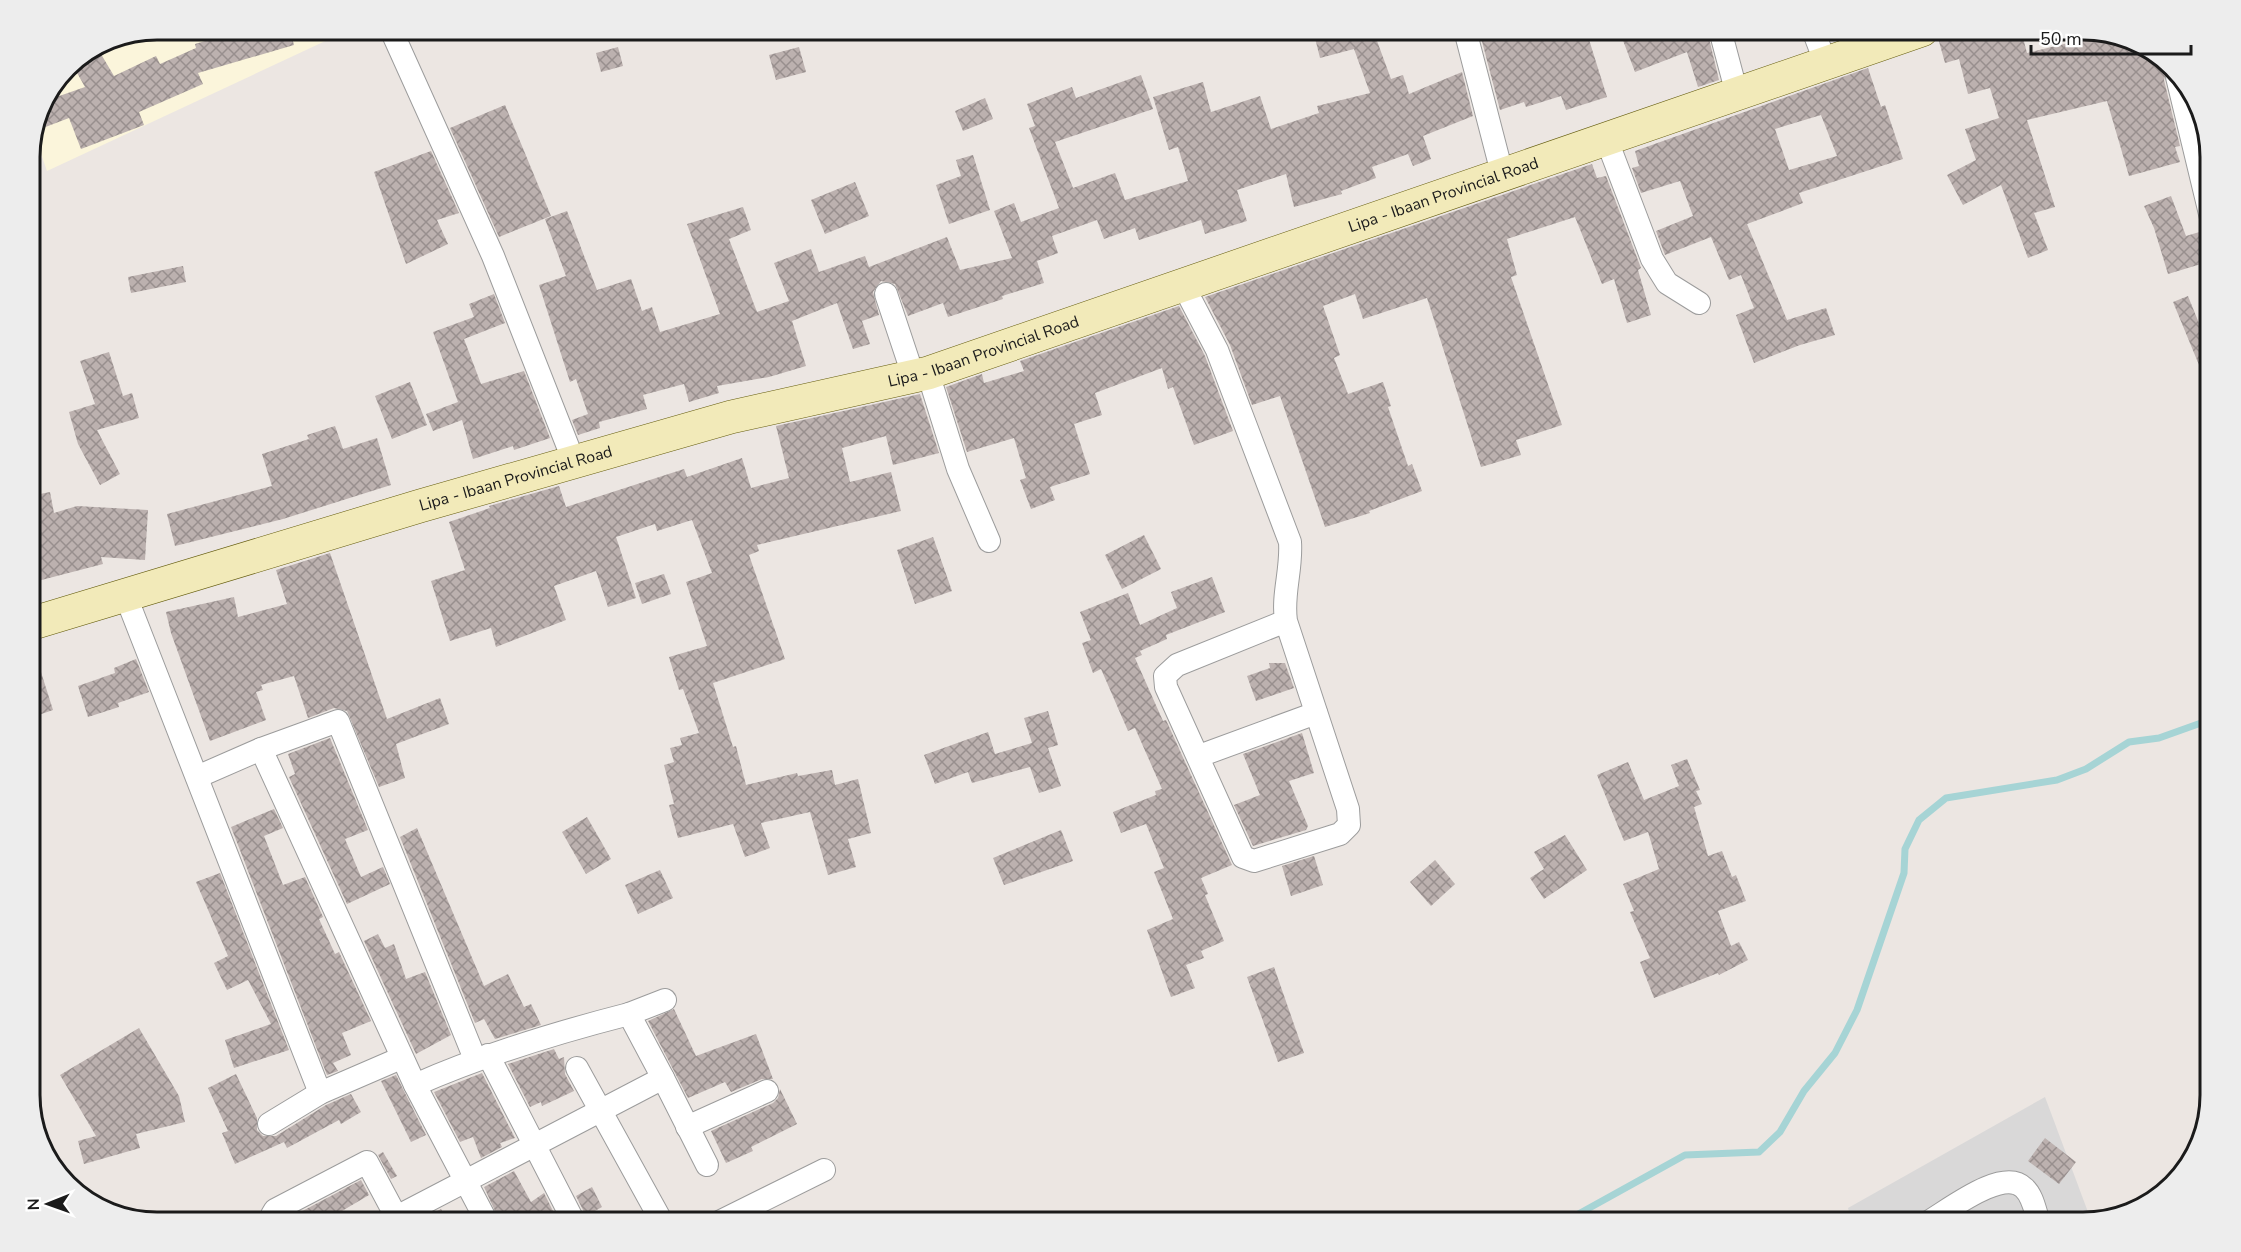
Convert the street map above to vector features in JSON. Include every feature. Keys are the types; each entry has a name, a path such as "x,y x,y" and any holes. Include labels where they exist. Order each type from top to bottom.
{"main road":[{"name":"Lipa - Ibaan Provincial Road","path":"41,621 731,417 921,376 1502,173 1893,40"}],"street":[{"path":"1468,40 1502,173"},
{"path":"1723,40 1737,94"},
{"path":"1817,40 1826,63"},
{"path":"396,41 493,256 574,462"},
{"path":"2181,93 2200,172"},
{"path":"1606,138 1652,259 1667,283 1699,303"},
{"path":"1183,285 1216,350 1290,542 1291,562 1283,600 1286,621 1348,809 1349,825 1340,834 1254,861 1243,857 1166,687 1165,676 1178,665 1286,621"},
{"path":"886,294 989,541"},
{"path":"125,594 320,1093"},
{"path":"1199,756 1316,713"},
{"path":"197,777 261,749 332,721 338,721 482,1057 535,1146 568,1211"},
{"path":"261,749 400,1058 482,1211"},
{"path":"415,1085 482,1057 549,1034 629,1014 665,1000"},
{"path":"629,1014 707,1164"},
{"path":"269,1124 320,1093 400,1058"},
{"path":"577,1068 656,1211"},
{"path":"410,1211 465,1179 535,1146 663,1078"},
{"path":"687,1127 767,1091"},
{"path":"274,1211 365,1162 368,1162 390,1211"},
{"path":"744,1211 824,1170"},
{"path":"1947,1211 1996,1182 2010,1181 2023,1187 2031,1198 2035,1211"}],"shaded area":[{"path":"150,41 326,41 47,171 41,154 44,127 60,93 80,70 113,49"},
{"path":"2045,1097 2088,1211 1849,1211 1848,1208"}],"building":[{"path":"1316,40 1377,40 1391,79 1403,75 1409,94 1462,72 1473,116 1423,136 1431,159 1413,166 1408,154 1372,167 1376,178 1341,191 1342,194 1294,207 1286,174 1237,190 1247,221 1205,234 1201,220 1139,240 1135,228 1104,239 1097,220 1052,236 1058,253 1037,261 1044,283 948,317 943,303 908,316 895,284 881,281 873,292 879,315 862,321 870,344 853,349 837,303 792,321 806,366 769,377 717,386 719,393 689,402 684,384 643,395 647,409 599,422 600,428 578,435 572,420 588,414 576,379 570,382 539,285 566,276 545,219 567,211 597,290 631,279 642,311 652,307 660,332 720,314 687,224 743,207 751,230 729,239 757,312 789,301 774,263 811,249 819,272 865,256 869,267 947,237 960,270 1012,258 994,211 1014,203 1021,222 1059,208 1029,128 1035,126 1027,104 1072,87 1076,98 1141,75 1153,109 1055,142 1073,188 1115,173 1125,200 1188,181 1178,147 1169,150 1153,97 1203,82 1211,112 1260,96 1271,129 1319,113 1317,106 1370,93 1354,49 1320,58"},
{"path":"1482,40 1589,40 1607,97 1566,110 1561,96 1526,107 1524,102 1500,110"},
{"path":"1623,40 1709,40 1719,80 1698,87 1687,52 1635,72"},
{"path":"1939,40 2024,40 2027,53 2080,40 2114,44 2128,49 2142,56 2165,75 2164,80 2180,146 2175,147 2180,162 2129,176 2107,101 2027,120 2055,207 2034,213 2048,250 2028,258 2001,185 1963,205 1947,175 1976,160 1965,129 1999,118 1990,88 1968,94 1959,59 1945,63"},
{"path":"205,41 293,41 294,45 198,73 203,84 139,112 144,125 81,149 69,118 44,128 58,96 85,87 77,73 99,56 101,55 114,76 156,56 160,64 196,48 195,44"},
{"path":"618,47 623,66 601,72 596,53"},
{"path":"799,47 806,72 776,80 769,55"},
{"path":"1868,68 1881,107 1885,105 1903,159 1799,193 1803,203 1747,224 1787,320 1826,308 1835,335 1800,345 1754,363 1736,315 1754,308 1741,275 1729,280 1711,237 1665,255 1656,231 1693,216 1680,181 1641,193 1632,168 1639,166 1635,151","holes":["1821,115 1837,156 1789,170 1775,129"]},
{"path":"985,98 993,119 963,131 955,111"},
{"path":"505,105 551,216 499,237 450,128"},
{"path":"431,151 459,213 437,220 448,244 406,264 374,172"},
{"path":"973,155 990,210 949,224 936,185 961,176 956,160"},
{"path":"1592,164 1597,178 1606,176 1641,268 1638,270 1651,315 1627,323 1614,279 1602,284 1575,217 1507,239 1517,275 1511,277 1562,425 1516,440 1521,455 1481,467 1427,298 1363,319 1355,294 1323,306 1340,355 1334,358 1348,394 1383,382 1391,406 1388,407 1408,466 1412,464 1422,491 1369,511 1370,513 1325,527 1280,396 1252,405 1230,345 1205,297"},
{"path":"855,182 869,216 825,234 811,200"},
{"path":"2171,196 2186,236 2200,232 2200,264 2168,274 2154,228 2144,206"},
{"path":"183,266 186,282 131,293 128,277"},
{"path":"494,294 505,323 464,339 481,384 524,371 550,438 514,450 513,446 473,459 462,420 433,431 426,414 458,402 433,332 474,317 469,304"},
{"path":"2188,296 2200,326 2200,367 2173,302"},
{"path":"1179,306 1205,356 1233,431 1194,445 1173,387 1168,389 1162,368 1095,393 1102,415 1074,424 1090,474 1050,487 1055,500 1031,509 1020,480 1026,478 1014,438 967,452 946,387 982,374 984,383 1024,371 1020,361"},
{"path":"109,352 123,396 132,393 139,418 97,430 120,474 100,485 78,444 69,412 95,404 80,361"},
{"path":"410,382 427,425 392,439 375,396"},
{"path":"920,394 939,453 893,465 886,436 842,448 850,482 891,472 901,511 757,545 759,551 749,555 785,659 713,683 733,747 736,746 746,785 797,773 798,776 832,770 835,785 858,779 871,833 848,839 856,867 828,875 810,812 761,823 770,848 745,857 733,824 678,838 669,805 674,804 664,765 674,762 670,748 682,745 680,738 699,733 683,689 679,690 669,657 707,646 686,582 712,573 692,520 657,531 655,524 616,537 636,598 608,607 596,571 554,586 566,620 496,647 491,628 450,641 431,581 465,570 449,522 490,508 489,506 559,486 566,507 684,469 687,477 742,458 751,488 789,478 776,426"},
{"path":"335,426 343,449 377,438 391,485 283,519 175,546 167,514 272,486 262,454 309,439 307,435"},
{"path":"50,492 54,513 77,506 148,510 145,560 101,557 103,564 41,580 41,494"},
{"path":"1144,535 1161,569 1122,589 1105,555"},
{"path":"933,537 952,591 915,604 897,550"},
{"path":"330,553 387,719 440,698 449,724 396,744 405,778 379,787 347,711 334,708 308,718 294,676 261,685 263,690 256,692 266,720 210,741 171,633 166,612 234,597 238,617 287,604 276,570"},
{"path":"664,574 671,594 642,604 635,583"},
{"path":"1212,577 1225,612 1166,635 1167,639 1140,651 1142,655 1135,658 1232,865 1201,878 1208,894 1205,895 1224,941 1201,951 1204,958 1186,965 1195,988 1171,997 1147,930 1173,919 1154,872 1164,868 1146,824 1121,833 1113,812 1156,795 1155,791 1162,789 1135,728 1128,731 1101,669 1093,673 1082,643 1091,640 1080,612 1128,593 1140,625 1177,608 1171,592"},
{"path":"136,659 149,692 118,703 119,707 88,717 78,686 115,673 114,668"},
{"path":"1269,663 1285,663 1294,688 1256,701 1247,676 1270,668"},
{"path":"41,672 53,710 41,714"},
{"path":"1048,711 1058,745 1048,748 1061,786 1039,793 1030,767 972,783 968,772 935,784 924,755 988,732 995,754 1032,743 1024,718"},
{"path":"1302,733 1314,773 1289,781 1308,826 1306,830 1253,846 1234,805 1260,795 1243,754"},
{"path":"330,738 368,830 345,839 361,877 383,867 390,884 347,904 289,777 295,774 288,754"},
{"path":"1687,759 1700,790 1696,791 1702,804 1694,807 1708,856 1722,851 1732,877 1736,875 1746,901 1718,911 1731,946 1739,942 1748,960 1719,975 1718,973 1654,998 1640,962 1650,958 1630,912 1634,911 1623,884 1659,869 1648,832 1624,841 1597,775 1628,762 1644,800 1679,786 1671,765"},
{"path":"274,809 283,828 264,836 283,885 305,877 323,917 319,919 335,954 339,952 371,1021 342,1033 351,1055 333,1063 338,1071 327,1075 231,827"},
{"path":"587,817 611,859 586,874 562,832"},
{"path":"417,828 484,986 508,974 524,1007 531,1004 541,1025 495,1039 484,1019 475,1023 400,837"},
{"path":"1061,830 1073,861 1004,885 993,858"},
{"path":"1565,835 1587,870 1544,899 1530,878 1544,869 1534,852"},
{"path":"1314,856 1323,885 1291,896 1282,866"},
{"path":"1435,860 1455,884 1431,906 1410,882"},
{"path":"660,870 673,898 638,914 625,885"},
{"path":"220,873 289,1050 234,1068 225,1040 271,1024 248,980 227,990 214,963 228,956 196,882"},
{"path":"378,934 385,948 394,944 406,979 425,972 451,1035 416,1054 364,941"},
{"path":"1274,967 1304,1053 1278,1062 1247,977"},
{"path":"674,1009 696,1056 756,1034 773,1079 762,1079 731,1092 725,1082 688,1098 648,1021"},
{"path":"139,1028 179,1096 185,1122 136,1134 140,1148 84,1164 78,1141 96,1136 60,1075"},
{"path":"554,1049 559,1059 564,1057 565,1074 574,1091 542,1106 541,1102 530,1107 508,1064"},
{"path":"482,1073 515,1138 500,1143 502,1147 481,1158 473,1137 460,1142 434,1092"},
{"path":"236,1074 257,1118 257,1130 263,1136 276,1136 326,1105 351,1094 361,1112 341,1124 339,1120 287,1148 284,1142 235,1164 222,1133 228,1131 208,1088"},
{"path":"396,1075 426,1135 411,1142 381,1081"},
{"path":"780,1089 797,1124 751,1147 753,1151 726,1163 711,1131 773,1103 778,1098"},
{"path":"2045,1138 2076,1162 2059,1184 2028,1161"},
{"path":"383,1152 397,1176 391,1179 378,1155"},
{"path":"514,1171 531,1202 544,1193 553,1211 495,1211 484,1187"},
{"path":"361,1180 369,1195 342,1211 302,1211"},
{"path":"592,1187 602,1207 595,1211 584,1211 576,1196"}],"waterway":[{"path":"1584,1211 1685,1155 1759,1152 1780,1132 1804,1091 1835,1053 1857,1010 1904,873 1905,849 1919,820 1946,798 2057,780 2086,769 2129,742 2159,738 2200,723"}]}
